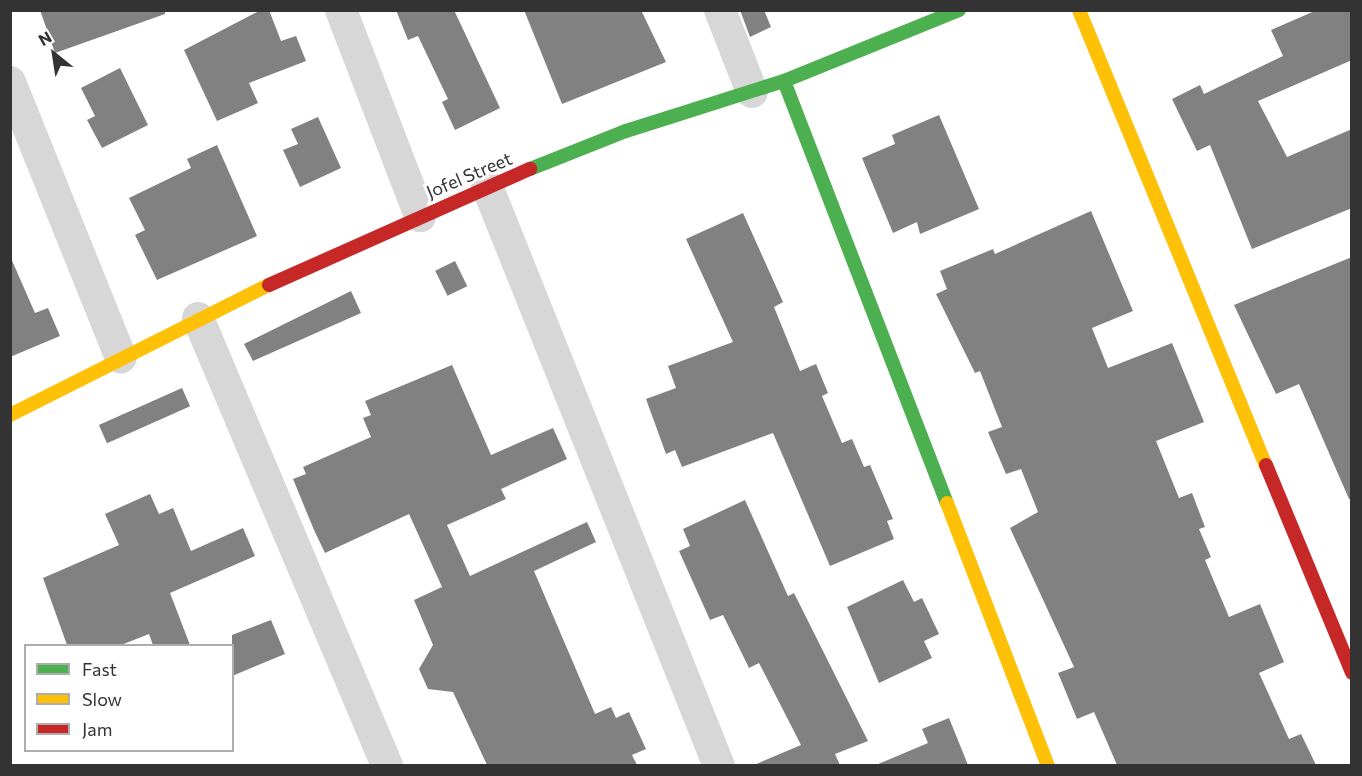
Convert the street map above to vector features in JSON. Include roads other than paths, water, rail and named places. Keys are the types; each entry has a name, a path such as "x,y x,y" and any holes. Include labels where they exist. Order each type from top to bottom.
{"street":[{"path":"341,10 420,216"},
{"path":"720,10 752,92"},
{"name":"Jofel Street","path":"10,415 198,318 487,186 626,131 784,81 959,10"},
{"path":"1079,10 1352,673"},
{"path":"784,81 1048,765"},
{"path":"10,82 121,358"},
{"path":"487,186 719,765"},
{"path":"198,318 387,765"}]}
